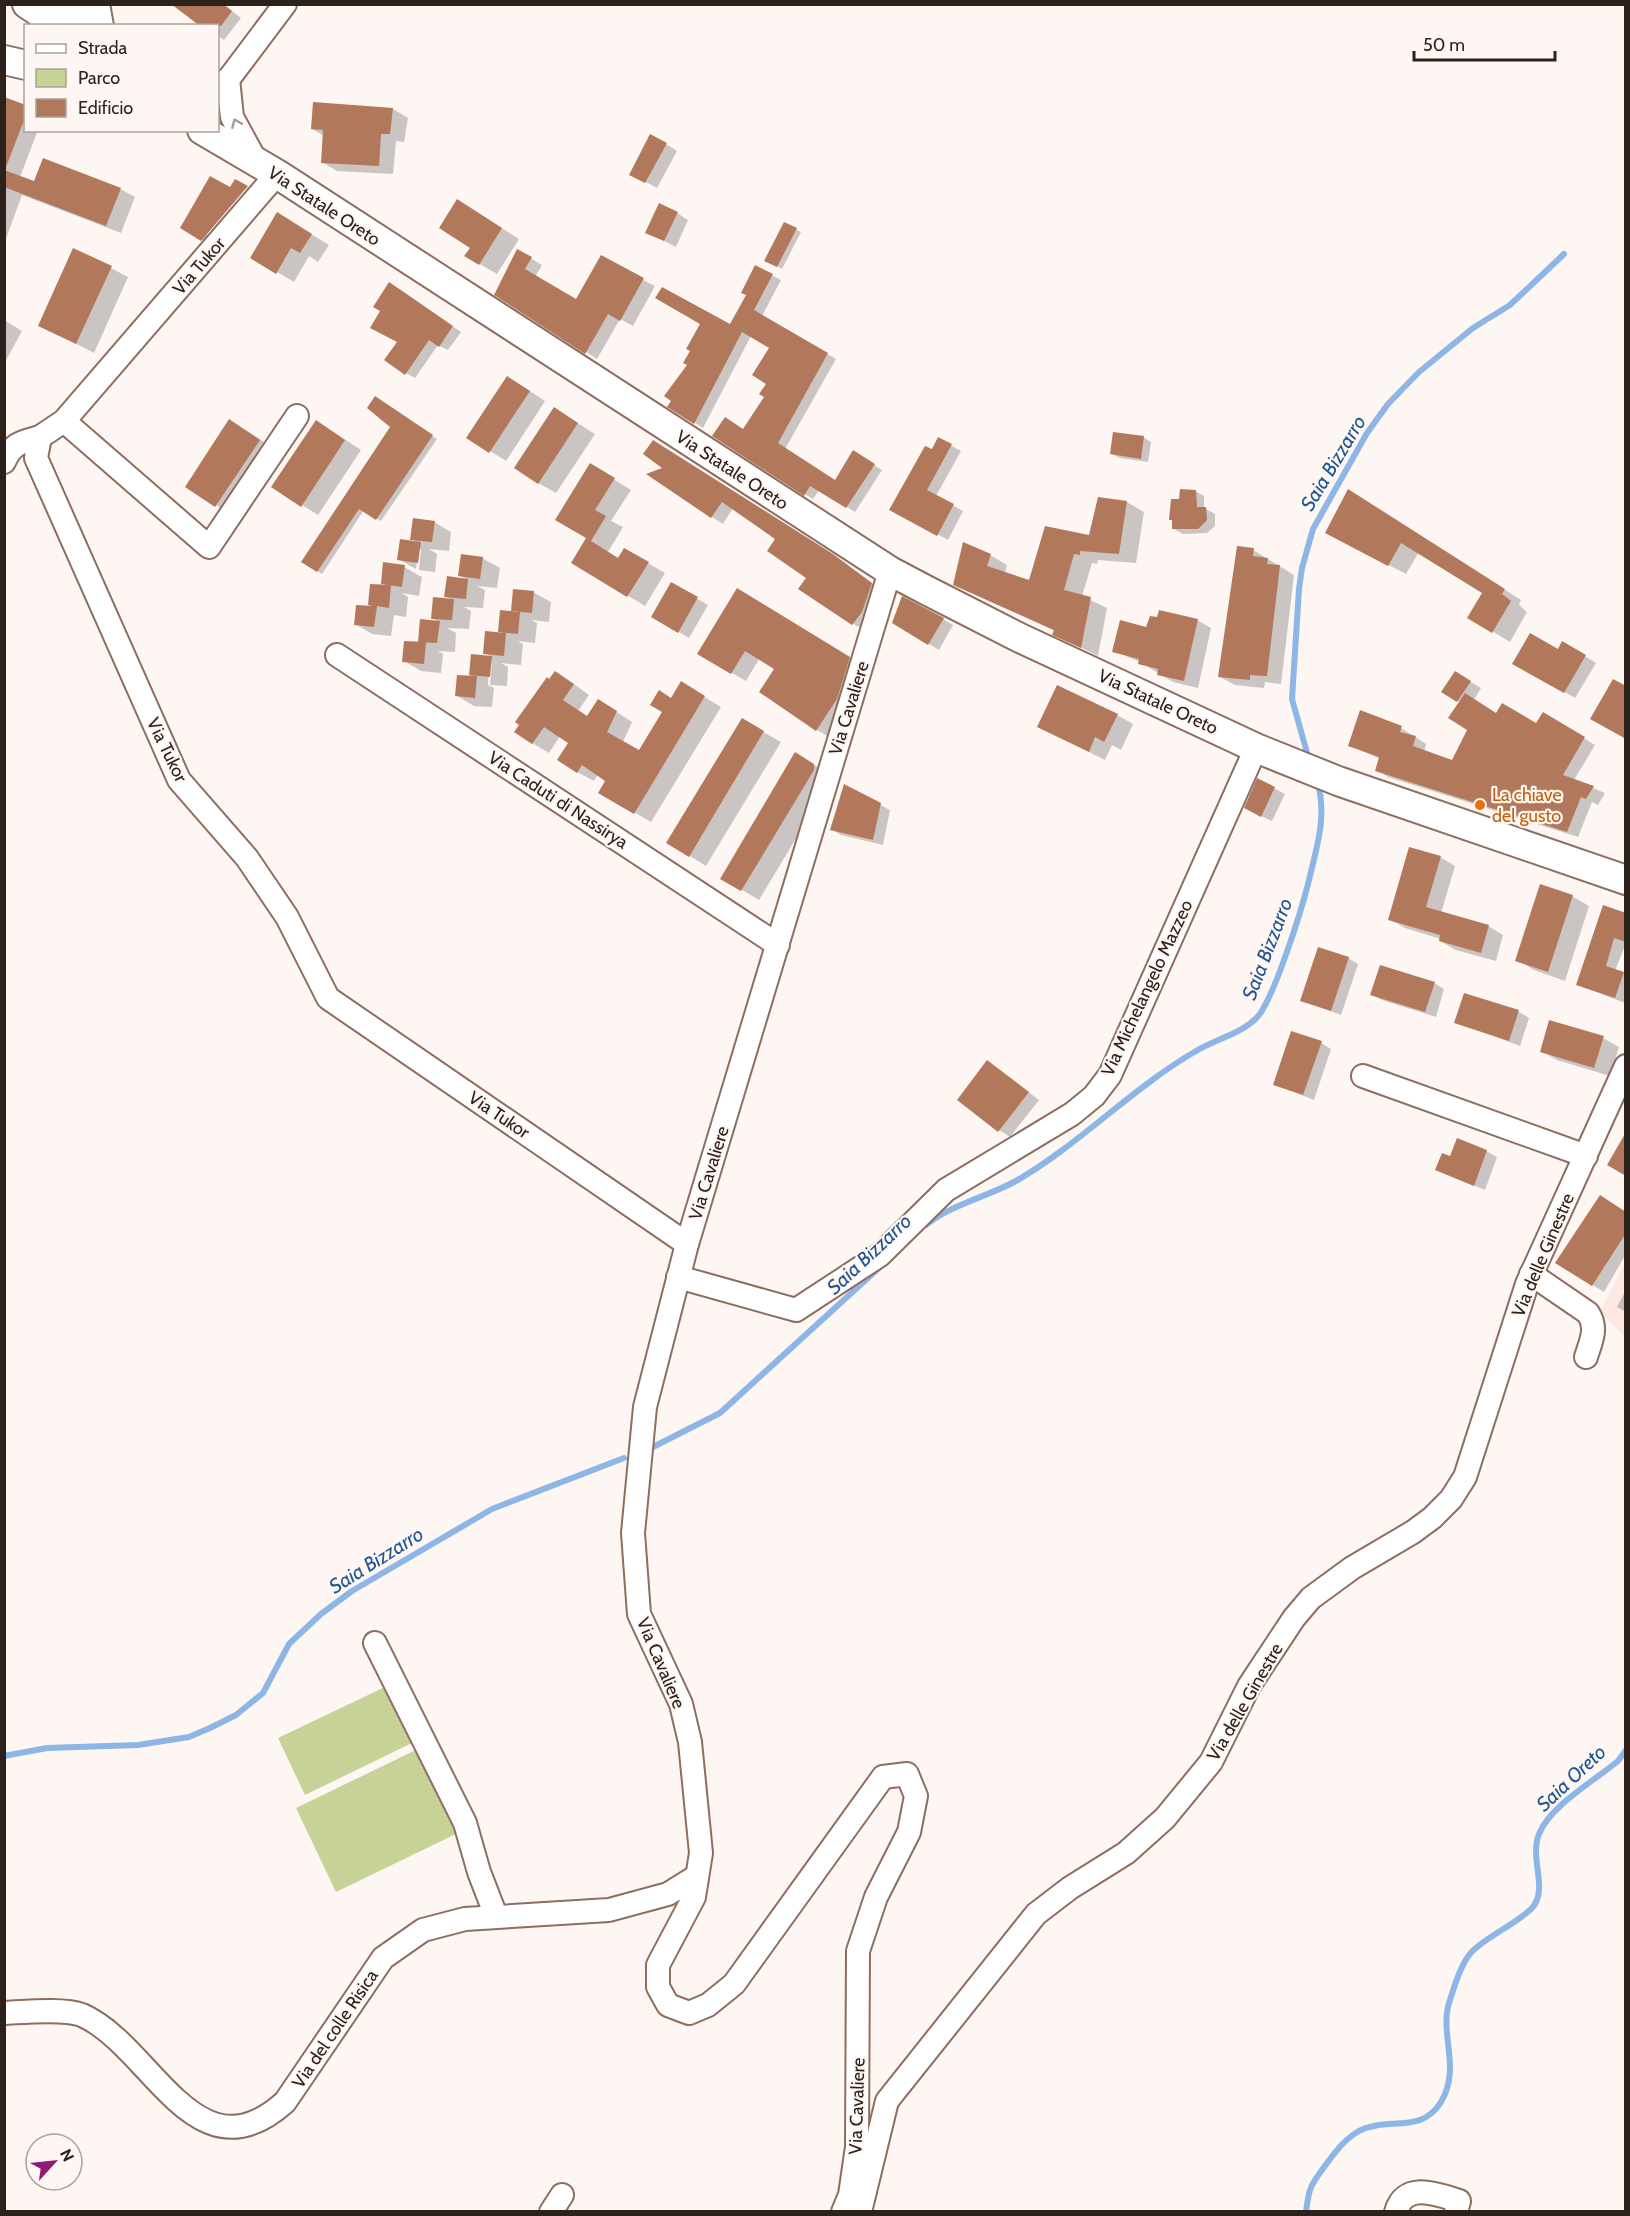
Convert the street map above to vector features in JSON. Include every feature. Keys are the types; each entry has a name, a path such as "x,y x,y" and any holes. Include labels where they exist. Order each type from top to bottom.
{"main road":[{"path":"27,4 63,21"},
{"path":"95,4 99,24"},
{"path":"4,60 24,65"},
{"name":"Via Statale Oreto","path":"205,132 267,168 890,571 1020,638 1256,748 1338,781 1626,880"}],"street":[{"path":"63,21 89,4"},
{"path":"267,168 232,117 221,80 252,48 285,4"},
{"name":"Via Tukor","path":"267,168 64,421 40,438 36,458 179,780 247,858 287,917 328,998 687,1244"},
{"path":"64,421 208,547 297,416"},
{"path":"4,462 9,450 18,442 40,438"},
{"name":"Via Cavaliere","path":"843,2211 850,2194 858,2147 858,1951 876,1897 909,1832 916,1796 907,1774 883,1777 734,1984 708,2005 689,2013 668,2005 658,1987 658,1965 694,1897 701,1853 690,1742 681,1704 639,1614 633,1533 645,1407 678,1277 890,571"},
{"name":"Via Caduti di Nassirya","path":"337,655 778,945"},
{"name":"Via Michelangelo Mazzeo","path":"678,1277 796,1310 880,1255 946,1190 1072,1114 1094,1096 1110,1075 1256,748"},
{"name":"Via delle Ginestre","path":"860,2211 887,2101 1036,1914 1070,1888 1126,1853 1165,1818 1211,1762 1250,1686 1294,1618 1311,1598 1352,1568 1413,1533 1451,1499 1465,1477 1531,1274 1626,1066"},
{"path":"1363,1076 1586,1156"},
{"path":"1531,1274 1588,1313 1594,1321 1594,1332 1586,1357"},
{"path":"375,1643 465,1823 496,1916"},
{"name":"Via del colle Risica","path":"4,2013 80,2014 101,2026 122,2043 191,2114 211,2125 229,2127 252,2124 272,2115 285,2102 383,1958 423,1930 465,1918 609,1910 641,1904 668,1894 697,1876"},
{"path":"1396,2211 1406,2197 1416,2192 1427,2191 1459,2201 1456,2211"}],"shaded area":[{"path":"1625,1263 1626,1337 1600,1312"}],"green space":[{"path":"387,1686 414,1742 305,1795 278,1738"},
{"path":"422,1747 462,1831 336,1892 296,1808"}],"building":[{"path":"171,4 223,4 232,11 221,26 219,24 197,24"},
{"path":"4,97 24,104 24,120 6,167"},
{"path":"313,102 393,108 390,134 381,134 379,166 321,163 323,130 311,129"},
{"path":"650,134 667,143 645,183 629,175"},
{"path":"43,158 121,188 106,226 4,187 4,170 34,181"},
{"path":"210,176 230,187 235,179 248,186 201,241 180,228"},
{"path":"457,199 502,228 479,265 464,256 470,248 439,228"},
{"path":"659,203 678,212 664,241 645,233"},
{"path":"277,212 312,234 300,253 291,248 276,274 250,258"},
{"path":"784,222 797,228 777,267 764,261"},
{"path":"73,248 112,266 76,344 38,326"},
{"path":"517,249 532,257 525,269 576,299 601,255 644,278 620,321 608,314 585,354 494,295"},
{"path":"755,265 773,274 754,310 828,353 778,443 835,480 853,450 875,464 846,508 810,486 804,496 712,436 725,417 743,429 764,397 759,394 766,384 752,375 769,348 742,332 694,424 667,407 671,401 664,396 687,365 683,363 690,351 686,349 700,324 655,298 662,287 730,324 746,295 741,293"},
{"path":"389,282 453,326 439,347 429,340 405,375 384,360 397,342 370,328 380,311 373,307"},
{"path":"507,376 530,391 489,453 466,438"},
{"path":"375,396 433,435 376,520 359,509 317,572 301,562 390,427 367,408"},
{"path":"554,407 578,423 538,484 514,468"},
{"path":"229,419 260,440 215,507 185,487"},
{"path":"316,420 345,440 301,507 271,487"},
{"path":"1113,432 1144,436 1141,459 1110,454"},
{"path":"938,437 952,444 927,490 954,504 937,536 889,510 925,446 932,449"},
{"path":"653,440 833,554 872,583 862,612 852,625 798,589 806,578 767,551 775,539 722,502 711,518 646,474 662,468 643,454"},
{"path":"590,463 615,478 595,510 606,516 591,541 618,558 624,548 649,562 627,597 571,563 586,538 555,520"},
{"path":"1180,489 1196,490 1197,507 1206,507 1207,520 1198,529 1172,529 1172,520 1169,520 1171,499 1179,499"},
{"path":"1348,489 1505,589 1502,594 1511,601 1492,633 1467,618 1482,593 1401,543 1388,566 1325,533"},
{"path":"1098,497 1127,501 1119,554 1080,551 1080,555 1074,554 1064,590 1091,597 1081,648 1052,635 1054,630 953,585 963,542 991,554 987,566 1029,580 1045,526 1089,535"},
{"path":"413,518 435,521 432,542 410,540"},
{"path":"400,539 421,542 418,563 397,560"},
{"path":"1237,546 1254,548 1253,556 1268,558 1267,564 1280,565 1267,676 1250,675 1250,680 1218,677"},
{"path":"461,554 483,557 480,579 458,576"},
{"path":"383,562 405,565 402,587 381,584"},
{"path":"447,576 468,579 466,599 444,597"},
{"path":"671,582 698,597 678,633 651,617"},
{"path":"370,584 391,585 389,608 377,606 374,627 354,625 356,605 373,606 368,605"},
{"path":"737,588 850,657 837,699 816,731 759,692 774,669 745,651 731,674 697,654"},
{"path":"513,589 534,591 532,613 511,611"},
{"path":"902,596 944,618 928,645 892,623"},
{"path":"433,597 454,599 452,620 431,619"},
{"path":"500,610 520,612 518,634 498,632"},
{"path":"1159,610 1198,619 1184,681 1157,675 1158,669 1138,664 1139,659 1112,652 1120,620 1146,627 1150,616 1157,617"},
{"path":"420,619 440,621 437,643 418,642"},
{"path":"485,631 506,633 504,656 483,654"},
{"path":"1530,633 1558,649 1562,641 1586,655 1564,693 1512,664"},
{"path":"404,641 426,642 424,664 402,662"},
{"path":"471,654 492,656 490,677 469,675"},
{"path":"555,671 574,684 563,700 587,716 598,699 617,711 607,732 639,750 662,712 650,705 659,690 671,698 681,681 705,696 634,814 598,793 605,781 582,765 577,773 557,760 568,743 544,727 532,744 514,732 519,725 515,722 547,677 549,679"},
{"path":"1455,671 1471,681 1457,702 1441,692"},
{"path":"457,675 477,676 475,698 455,696"},
{"path":"1613,679 1626,686 1626,739 1590,719"},
{"path":"1057,685 1118,714 1104,742 1095,737 1089,752 1037,727"},
{"path":"1465,693 1496,713 1502,703 1536,723 1543,712 1585,737 1563,775 1594,786 1586,799 1581,797 1567,832 1375,771 1379,757 1348,746 1360,710 1402,726 1400,732 1416,736 1413,746 1452,760 1467,730 1448,718"},
{"path":"742,718 764,731 689,857 666,843"},
{"path":"795,752 814,764 814,770 741,891 720,879"},
{"path":"1257,778 1275,787 1261,817 1244,808"},
{"path":"844,784 881,803 873,840 830,830"},
{"path":"1409,847 1441,856 1426,907 1489,925 1481,953 1439,941 1440,935 1388,920"},
{"path":"1540,884 1573,895 1548,972 1515,961"},
{"path":"1603,905 1626,913 1626,942 1614,938 1606,966 1624,972 1615,998 1576,985"},
{"path":"1318,947 1349,957 1331,1011 1300,1001"},
{"path":"1380,965 1435,982 1425,1012 1370,995"},
{"path":"1464,993 1519,1010 1509,1041 1454,1023"},
{"path":"1549,1020 1604,1036 1594,1068 1540,1052"},
{"path":"1291,1031 1322,1041 1303,1095 1273,1085"},
{"path":"987,1060 1029,1092 998,1132 957,1100"},
{"path":"1626,1132 1626,1176 1607,1165"},
{"path":"1457,1138 1487,1150 1474,1186 1435,1170 1442,1153 1450,1156"},
{"path":"1600,1195 1626,1212 1626,1233 1592,1286 1555,1263"}],"waterway":[{"name":"Saia Bizzarro","path":"1309,760 1292,699 1299,589 1302,568 1313,529 1367,433 1388,404 1419,372 1473,328 1510,305 1564,254"},
{"name":"Saia Bizzarro","path":"926,1225 958,1206 1016,1181 1062,1150 1173,1066 1204,1047 1246,1027 1259,1015 1280,972 1308,884 1321,820 1317,781"},
{"name":"Saia Bizzarro","path":"653,1447 720,1413 881,1266"},
{"name":"Saia Bizzarro","path":"4,1756 47,1748 138,1745 189,1737 210,1728 236,1715 263,1693 289,1644 321,1614 352,1591 492,1509 624,1458"},
{"name":"Saia Oreto","path":"1306,2212 1308,2196 1315,2181 1334,2154 1349,2138 1370,2127 1414,2122 1433,2112 1441,2102 1450,2076 1447,2012 1464,1963 1479,1945 1532,1908 1539,1892 1536,1853 1539,1834 1563,1804 1618,1761 1626,1750"}],"place":[{"name":"La chiave del gusto","path":"1480,805"}]}
